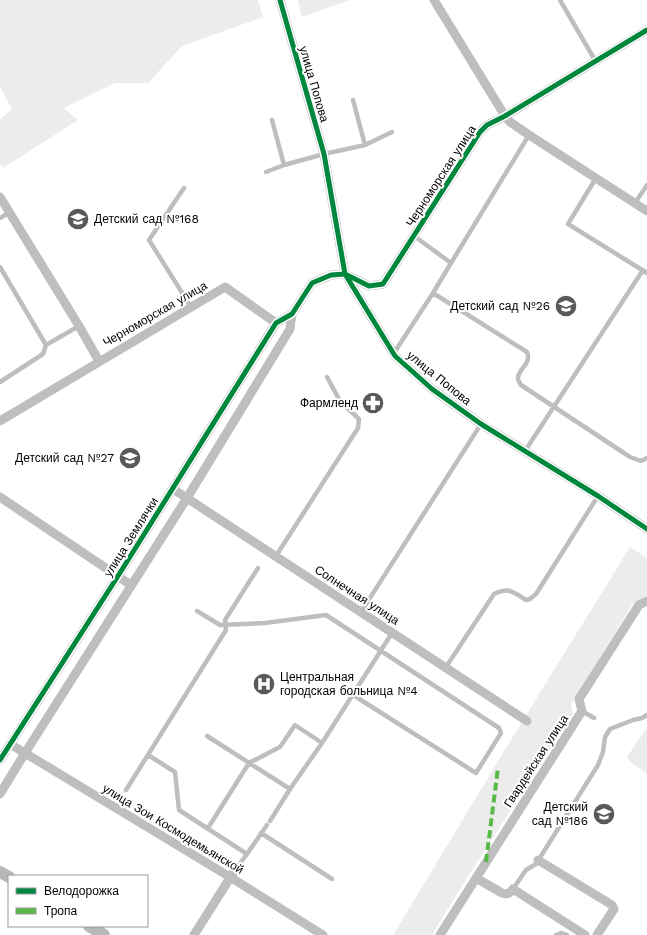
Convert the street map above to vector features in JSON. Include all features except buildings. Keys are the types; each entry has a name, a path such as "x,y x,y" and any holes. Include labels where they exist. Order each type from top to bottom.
{"main road":[{"path":"91,927 104,935"}],"street":[{"name":"улица Попова","path":"280,0 324,154 345,274 396,356 432,389 481,424 598,496 647,529"},
{"path":"434,0 510,122 647,211"},
{"name":"Черноморская улица","path":"345,274 370,286 384,284 480,132 487,125 505,116 596,62 647,30"},
{"path":"0,197 79,326 99,362"},
{"path":"276,323 292,314 312,283 331,275 345,274"},
{"name":"Черноморская улица","path":"0,420 225,287 276,323"},
{"name":"улица Землячки","path":"0,794 187,498 290,329 292,314"},
{"name":"улица Землячки","path":"0,760 173,489 276,323"},
{"name":"Солнечная улица","path":"173,489 527,721"},
{"path":"0,497 131,585"},
{"name":"Гвардейская улица","path":"440,935 582,711 579,699 639,606 647,601"},
{"name":"улица Зои Космодемьянской","path":"10,744 233,874 323,935"},
{"path":"538,860 612,905 614,910 597,935"},
{"path":"194,935 233,874"},
{"path":"476,878 502,893 510,893 513,889 584,935"}],"lane":[{"path":"560,0 596,62"},
{"path":"353,100 365,145"},
{"path":"272,120 284,166"},
{"path":"266,172 324,154 365,145 392,132"},
{"path":"394,353 433,293 529,135"},
{"path":"525,451 645,272 568,224 596,178"},
{"path":"635,203 647,184"},
{"path":"184,188 149,240 191,307"},
{"path":"0,218 10,212"},
{"path":"414,236 451,263"},
{"path":"0,268 46,345"},
{"path":"433,293 527,352 527,362 519,375 518,380 521,385 630,457 641,461 647,458"},
{"path":"0,382 43,354 46,345 79,326"},
{"path":"276,556 358,428 359,419 340,401 327,378"},
{"path":"361,612 481,424"},
{"path":"446,667 494,594 502,590 511,590 526,600 530,599 536,594 598,496"},
{"path":"126,790 226,630 225,620 258,568"},
{"path":"196,611 220,625 265,623 326,615 499,728 501,734 476,773 353,695"},
{"path":"233,874 322,743 392,632"},
{"path":"582,711 594,718"},
{"path":"513,889 526,870 536,864 598,765 603,752 608,728 647,715"},
{"path":"208,828 249,763 280,747 295,725 322,743"},
{"path":"207,736 290,789"},
{"path":"148,755 175,772 179,810 248,854"},
{"path":"261,833 332,879"},
{"path":"556,935 561,933 567,935"}],"shaded area":[{"path":"0,0 258,0 263,17 182,46 148,83 115,83 64,108 78,120 3,168 0,164 0,119 12,109 0,87"},
{"path":"298,0 350,0 302,17"},
{"path":"630,547 647,558 647,595 632,605 571,704 573,714 432,935 393,935 520,725"},
{"path":"647,727 647,774 630,762 627,757"}],"marked path":[{"path":"486,862 498,768"}],"cycle path":[{"path":"280,0 324,154 345,274 395,356 432,389 481,424 598,496 647,529"},
{"path":"0,760 118,576 276,323 292,314 312,283 331,275 345,274 369,286 383,284 480,132 487,125 505,116 647,30"}],"place":[{"name":"Детский сад №168","path":"78,219"},
{"name":"Детский сад №26","path":"566,306"},
{"name":"Фармленд","path":"373,403"},
{"name":"Детский сад №27","path":"130,458"},
{"name":"Центральная городская больница №4","path":"264,684"},
{"name":"Детский сад №186","path":"604,814"}]}
